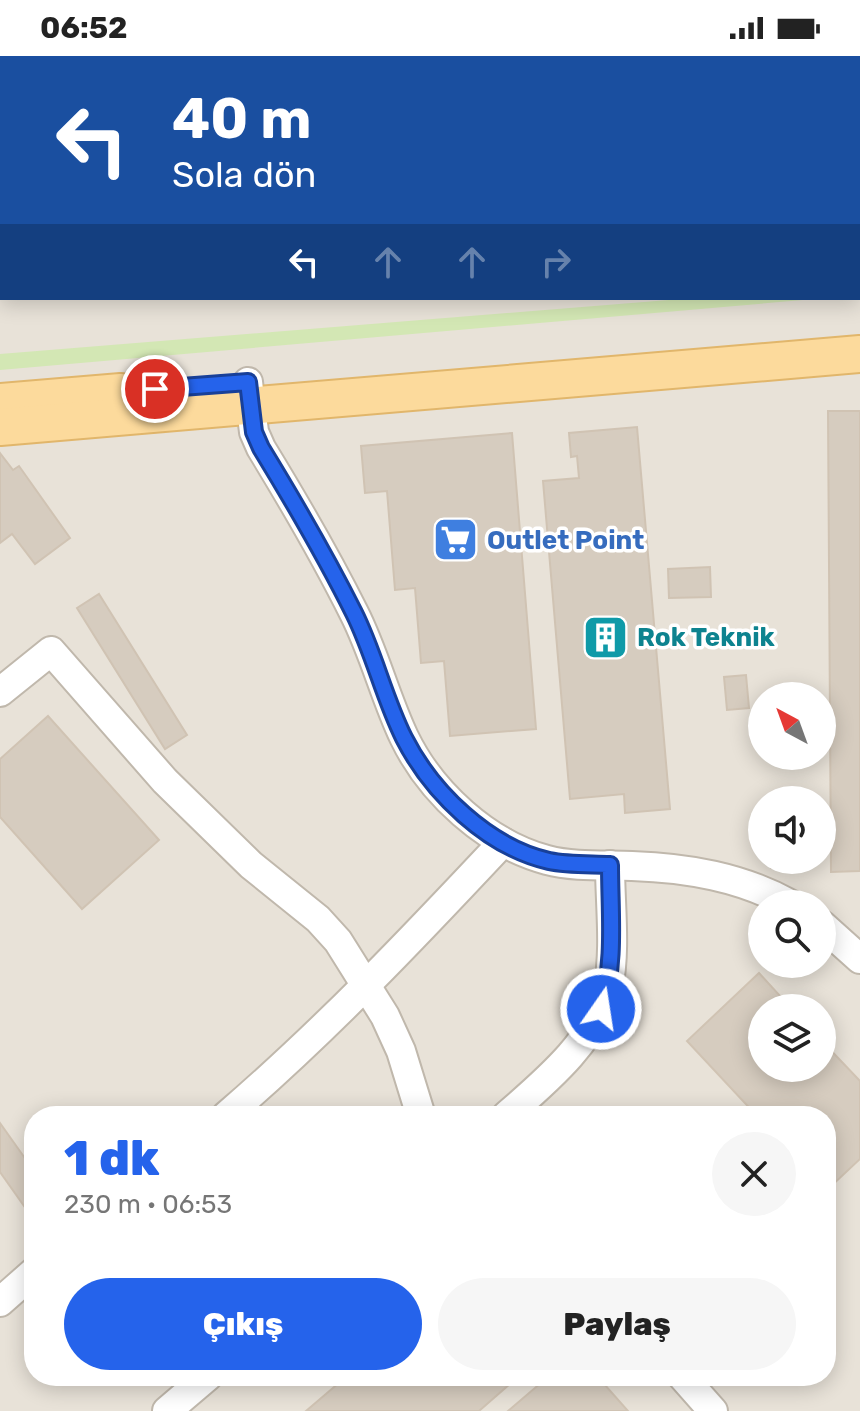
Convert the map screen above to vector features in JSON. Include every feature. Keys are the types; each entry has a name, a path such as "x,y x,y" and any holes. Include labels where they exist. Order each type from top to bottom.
{"main road":[{"path":"0,427 249,394 860,330"},
{"path":"0,402 249,394 860,354"}],"street":[{"path":"249,394 254,432 261,448 355,614 404,738 443,792 467,816 503,842 551,861 705,873 760,890"},
{"path":"0,692 51,651 165,781 251,865 318,919 338,941 401,1051 418,1106"},
{"path":"238,1106 274,1075 365,985 503,842"},
{"path":"517,1106 563,1062 589,1030 601,1009 608,988 611,961 610,865"},
{"path":"836,938 860,959"},
{"path":"0,1302 24,1281"},
{"path":"180,1407 199,1386"},
{"path":"691,1386 713,1411"}],"shaded area":[{"path":"0,300 860,300 860,1411 0,1411"}],"green space":[{"path":"668,300 803,300 0,370 0,354"}],"building":[{"path":"828,411 860,411 860,871 836,872 836,786 830,786 830,770 836,770 836,682 830,682"},
{"name":"Rok Teknik","path":"637,427 670,809 625,813 624,794 570,799 543,481 579,478 577,456 571,457 569,433"},
{"name":"Outlet Point","path":"512,433 536,729 450,736 444,661 421,663 415,588 395,590 387,491 365,493 361,446"},
{"path":"0,453 13,470 19,466 70,538 35,564 12,534 0,543"},
{"path":"710,567 711,597 669,598 668,569"},
{"path":"99,594 187,735 165,749 77,608"},
{"path":"746,675 748,708 727,710 724,677"},
{"path":"48,716 159,840 82,909 0,817 0,759"},
{"path":"754,978 764,978 778,994 748,994 748,1082 836,1082 836,1056 860,1081 860,1159 836,1182 836,1106 748,1106 687,1041"},
{"path":"0,1123 24,1157 24,1206 0,1172"},
{"path":"335,1386 508,1386 479,1411 306,1411"},
{"path":"537,1386 606,1386 628,1411 508,1411"}],"place":[{"name":"Outlet Point","path":"456,540"},
{"name":"Rok Teknik","path":"606,637"}],"route":[{"path":"155,389 248,382 254,432 261,448 355,614 404,738 423,768 467,816 491,836 517,850 551,861 610,865 611,961 608,988 601,1009"}]}
